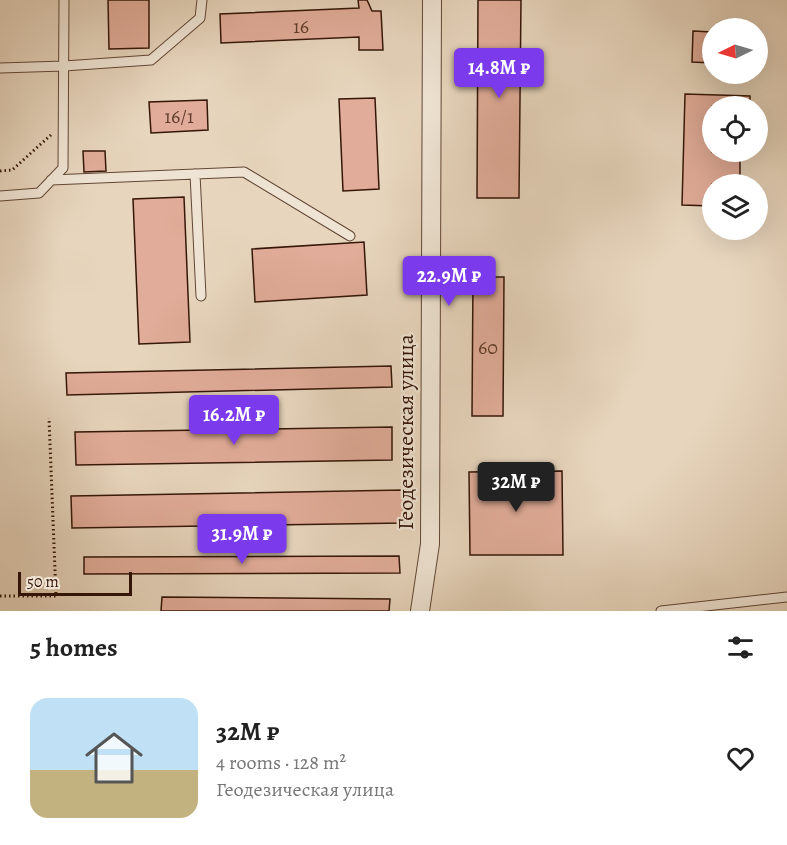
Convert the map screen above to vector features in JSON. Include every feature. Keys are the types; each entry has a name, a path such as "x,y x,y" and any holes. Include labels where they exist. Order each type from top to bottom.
{"street":[{"name":"Геодезическая улица","path":"420,611 430,544 432,0"}],"lane":[{"path":"0,196 39,193 63,168 64,0"},
{"path":"0,68 151,60 200,18 201,0"},
{"path":"51,180 244,172 350,236"},
{"path":"195,174 201,296"},
{"path":"661,611 787,597"}],"path":[{"path":"0,171 12,170 63,124"},
{"path":"0,596 56,596 49,418"}],"building":[{"path":"108,0 149,0 149,48 109,49"},
{"path":"358,0 367,0 372,11 381,11 383,50 359,50 359,37 221,43 220,14 359,8"},
{"path":"478,0 521,0 519,198 477,198"},
{"path":"693,31 702,31 702,62 692,62"},
{"path":"685,94 750,96 702,96 702,162 740,162 740,174 702,174 702,206 682,205"},
{"path":"375,98 379,189 343,191 339,99"},
{"path":"207,100 208,130 151,133 149,102"},
{"path":"83,151 105,151 106,171 84,172"},
{"path":"184,197 190,342 139,344 133,199"},
{"path":"364,242 367,295 255,302 252,249"},
{"path":"473,277 504,277 503,416 472,416"},
{"path":"391,366 392,387 67,395 66,373"},
{"path":"392,427 392,460 76,465 75,432"},
{"path":"562,471 563,555 470,555 469,472"},
{"path":"403,490 404,523 72,528 71,496"},
{"path":"399,556 400,573 84,574 84,557"},
{"path":"162,597 390,599 389,611 161,611"}]}
